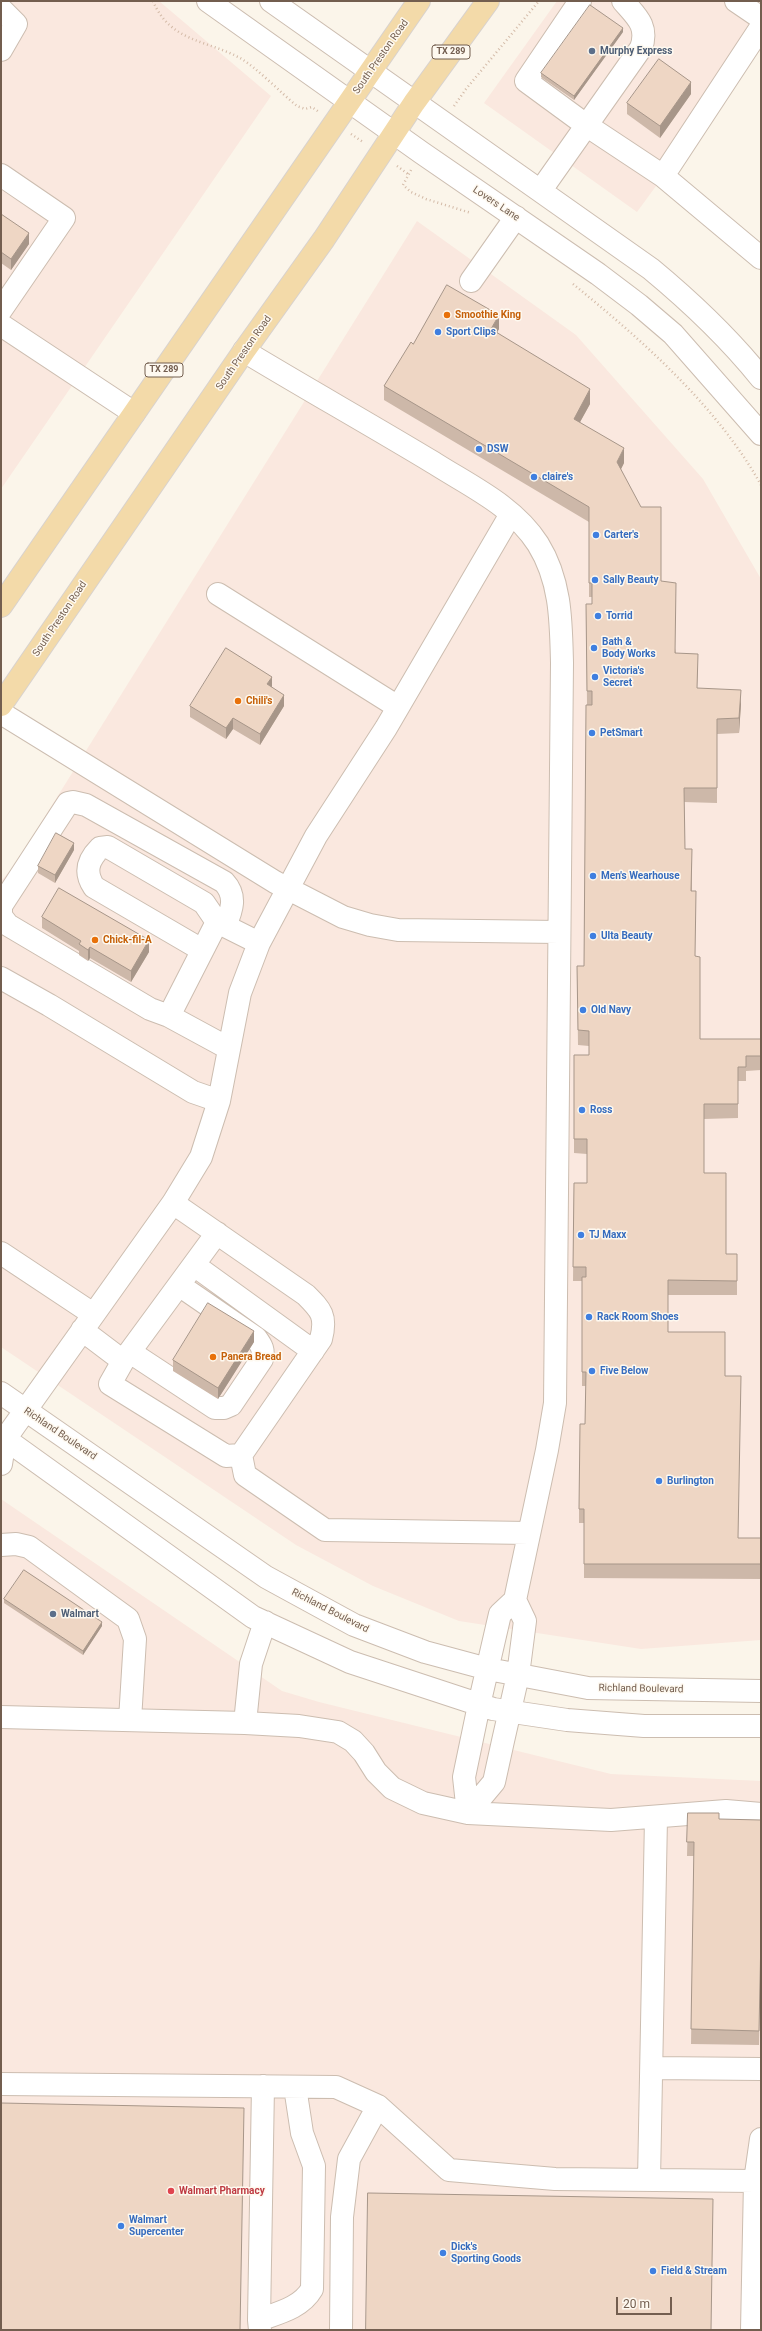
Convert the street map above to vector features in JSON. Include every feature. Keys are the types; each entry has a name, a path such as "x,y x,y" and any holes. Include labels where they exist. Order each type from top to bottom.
{"main road":[{"name":"South Preston Road","path":"1,606 419,1"},
{"name":"South Preston Road","path":"1,705 244,351 381,155 414,103 488,1"}],"street":[{"name":"Lovers Lane","path":"208,1 394,134 598,274 673,334 761,434"},
{"path":"271,1 651,269 692,303 720,330 761,378"},
{"path":"580,1 526,81 586,126 663,176 761,258"},
{"path":"541,190 642,48 645,38 640,19 623,1"},
{"path":"736,1 761,18"},
{"path":"1,8 16,24 1,50"},
{"path":"663,176 761,26"},
{"path":"1,175 64,218 4,298"},
{"path":"470,281 516,218"},
{"path":"1,325 134,413"},
{"path":"244,351 381,430 511,514 538,543 554,578 560,609 562,671 555,1403 547,1450 516,1600 525,1621 518,1675 494,1782 468,1812"},
{"path":"1,1464 2,1439 25,1410 173,1203 201,1157 219,1101 228,1048 240,993 259,944 316,836 398,707 511,514"},
{"path":"218,594 398,707"},
{"path":"1,713 287,889 343,917 370,925 398,930 559,932"},
{"path":"169,1016 202,950 231,912 233,898 231,890 224,882 86,804 73,802 68,803 1,906 1,916 8,925 150,1009 169,1016 228,1048"},
{"path":"202,950 94,887 89,879 87,869 100,848 108,847 204,903 221,924 259,944"},
{"path":"1,978 49,1004 192,1092 219,1101"},
{"path":"173,1203 306,1295 322,1311 324,1327 321,1339 241,1455 245,1475 325,1530 529,1533"},
{"path":"217,1233 127,1356 110,1384 226,1456 241,1455"},
{"path":"1,1253 127,1356 215,1408 224,1408 231,1405 262,1359 263,1351 261,1345 256,1338 179,1285"},
{"path":"194,1265 314,1351"},
{"name":"Richland Boulevard","path":"1,1393 266,1577 310,1602 368,1631 425,1652 488,1670 588,1688 761,1691"},
{"path":"2,1439 253,1617 350,1662 479,1704 510,1711 567,1720 644,1726 761,1726"},
{"path":"1,1545 16,1544 29,1547 128,1619 135,1639 130,1720"},
{"path":"468,1812 464,1776 479,1704 500,1614 516,1600"},
{"path":"245,1723 251,1664 265,1622"},
{"path":"1,1718 245,1723 298,1726 338,1732 353,1740 364,1753 376,1772 392,1788 423,1803 468,1812 611,1820 656,1818 726,1811 761,1814"},
{"path":"649,2180 653,2068 656,1818"},
{"path":"653,2068 761,2069"},
{"path":"1,2084 336,2087 378,2106 449,2170 555,2179 755,2181"},
{"path":"263,2086 259,2325 298,2305 308,2296 312,2289 314,2166 302,2133 295,2087"},
{"path":"340,2330 342,2217 349,2159 378,2106"},
{"path":"752,2330 755,2181 761,2138"}],"path":[{"path":"153,1 169,26 194,41 241,58 297,106 305,109 312,107 408,174 403,185 411,192 475,214"},
{"path":"460,98 539,1"},
{"path":"570,281 670,370 721,427 747,460 761,485"}],"shaded area":[{"path":"1,1 159,1 271,96 1,489"},
{"path":"557,1 761,1 761,43 637,212 484,103"},
{"path":"417,221 576,335 703,479 761,579 761,1640 641,1649 459,1621 373,1586 296,1545 1,1347 1,881 14,866"},
{"path":"1,1499 282,1691 319,1702 611,1774 761,1781 761,2330 1,2330"}],"building":[{"path":"590,5 623,28 574,96 541,73"},
{"path":"659,59 691,82 660,126 627,103"},
{"path":"1,214 29,233 11,259 1,252"},
{"path":"447,285 499,315 491,329 590,389 574,419 624,448 617,462 641,507 661,507 661,581 676,583 675,653 698,654 697,688 741,690 739,718 717,719 717,788 684,788 685,849 692,849 691,891 696,891 695,956 700,957 700,1039 761,1039 761,1056 746,1056 746,1067 738,1067 738,1104 704,1104 704,1173 726,1173 726,1254 737,1254 737,1281 668,1280 668,1332 725,1332 725,1376 741,1376 738,1538 761,1538 761,1564 584,1564 584,1509 579,1509 580,1424 585,1424 586,1372 582,1372 582,1277 586,1277 586,1267 573,1267 574,1183 587,1183 587,1139 574,1139 574,1055 589,1055 589,1031 578,1030 577,966 584,966 586,705 592,705 592,691 587,691 586,604 592,604 592,583 589,583 589,507 384,386 411,342 413,344"},
{"name":"Chili's","path":"226,648 272,677 267,684 284,695 260,734 233,718 226,728 190,706"},
{"path":"56,833 74,843 55,875 38,866"},
{"name":"Chick-fil-A","path":"59,888 149,940 131,971 90,947 88,950 79,944 81,941 42,917"},
{"name":"Panera Bread","path":"208,1303 254,1331 218,1388 173,1360"},
{"name":"Walmart","path":"24,1570 102,1622 83,1651 4,1599"},
{"path":"688,1813 719,1813 719,1819 761,1820 759,2031 691,2029 694,1842 687,1842"},
{"name":"Walmart Supercenter","path":"1,2103 244,2108 240,2330 1,2330"},
{"path":"368,2193 713,2199 711,2330 366,2330"}],"place":[{"name":"Murphy Express","path":"592,51"},
{"name":"Smoothie King","path":"447,315"},
{"name":"Sport Clips","path":"438,332"},
{"name":"DSW","path":"479,449"},
{"name":"claire's","path":"534,477"},
{"name":"Carter's","path":"596,535"},
{"name":"Sally Beauty","path":"595,580"},
{"name":"Torrid","path":"598,616"},
{"name":"Bath & Body Works","path":"594,648"},
{"name":"Victoria's Secret","path":"595,677"},
{"name":"Chili's","path":"238,701"},
{"name":"PetSmart","path":"592,733"},
{"name":"Men's Wearhouse","path":"593,876"},
{"name":"Ulta Beauty","path":"593,936"},
{"name":"Chick-fil-A","path":"95,940"},
{"name":"Old Navy","path":"583,1010"},
{"name":"Ross","path":"582,1110"},
{"name":"TJ Maxx","path":"581,1235"},
{"name":"Rack Room Shoes","path":"589,1317"},
{"name":"Panera Bread","path":"213,1357"},
{"name":"Five Below","path":"592,1371"},
{"name":"Burlington","path":"659,1481"},
{"name":"Walmart","path":"53,1614"},
{"name":"Walmart Pharmacy","path":"171,2191"},
{"name":"Walmart Supercenter","path":"121,2226"},
{"name":"Dick's Sporting Goods","path":"443,2253"},
{"name":"Field & Stream","path":"653,2271"}]}
